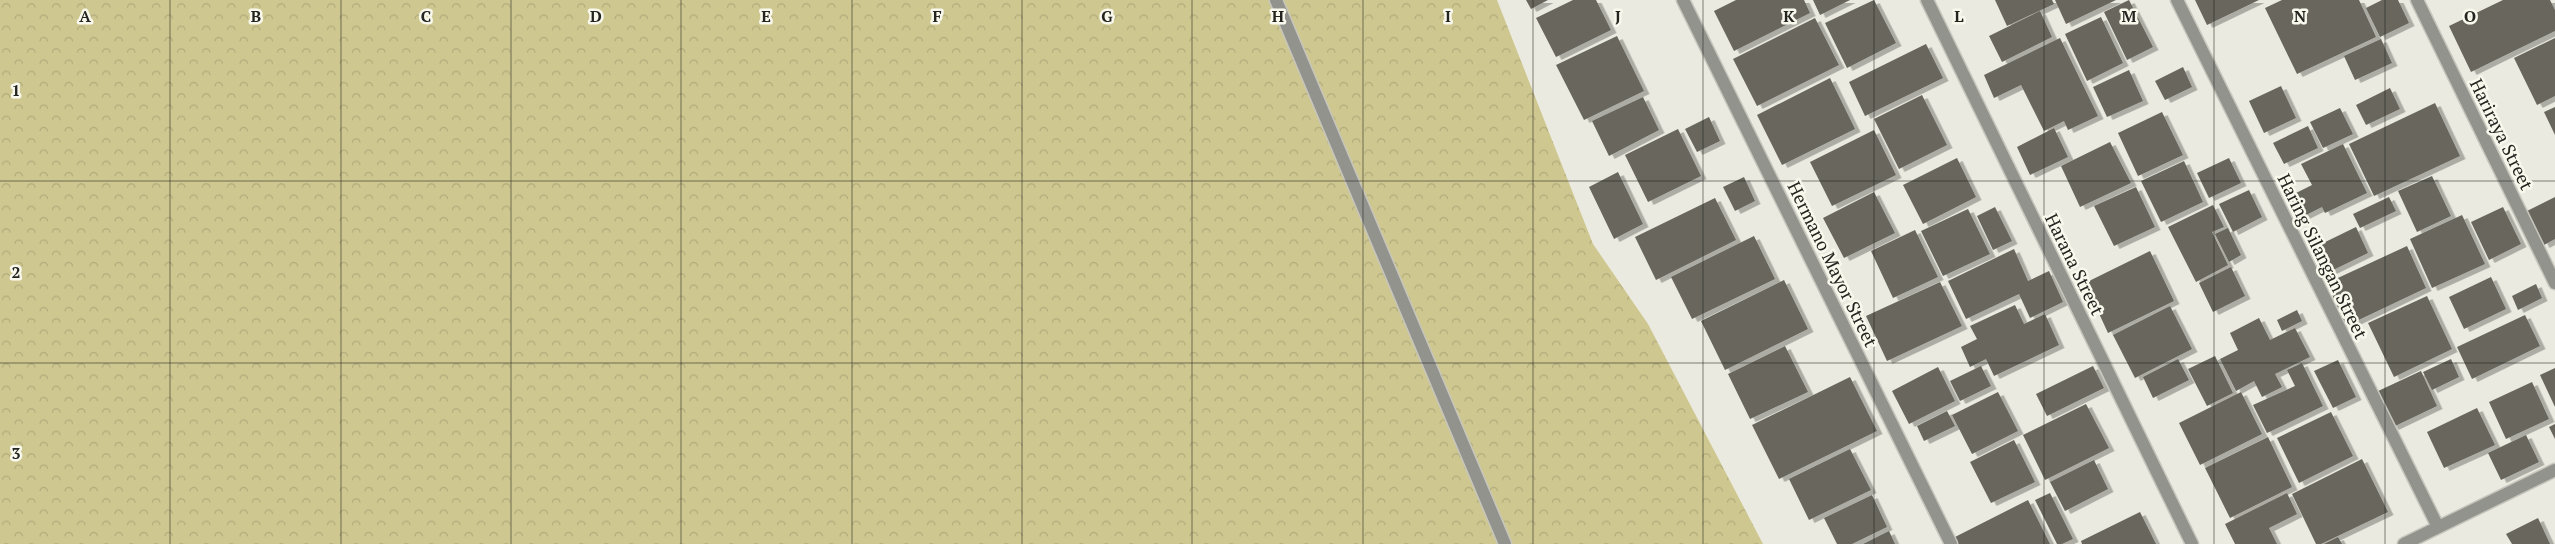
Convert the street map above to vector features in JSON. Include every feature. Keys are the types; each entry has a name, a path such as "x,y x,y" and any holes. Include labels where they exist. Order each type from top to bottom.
{"street":[{"path":"1276,0 1505,544"},
{"name":"Hermano Mayor Street","path":"1683,0 1951,544"},
{"name":"Harana Street","path":"1927,0 2192,544"},
{"name":"Haring Silangan Street","path":"2177,0 2438,527"},
{"name":"Hariraya Street","path":"2417,0 2555,283"},
{"path":"2404,544 2555,470"}],"green space":[{"path":"0,0 1497,0 1593,244 1648,324 1763,544 0,544"}],"building":[{"path":"1526,0 1548,0 1531,9"},
{"path":"1573,0 1596,0 1611,30 1556,57 1536,18"},
{"path":"1736,0 1804,0 1810,13 1734,51 1714,11"},
{"path":"1813,0 1850,0 1820,15"},
{"path":"1874,0 1896,43 1847,68 1825,23"},
{"path":"1995,0 2052,0 2054,4 2007,26"},
{"path":"2055,0 2116,0 2066,24"},
{"path":"2129,0 2153,47 2127,60 2104,12"},
{"path":"2195,0 2259,0 2207,25"},
{"path":"2282,0 2359,0 2376,37 2297,74 2265,8"},
{"path":"2382,0 2398,0 2409,23 2380,37 2366,8"},
{"path":"2503,0 2550,0 2555,10 2555,31 2471,72 2449,26"},
{"path":"2040,11 2052,37 2002,62 1989,36"},
{"path":"2101,17 2123,63 2087,81 2065,34"},
{"path":"1815,18 1839,65 1757,106 1733,59"},
{"path":"1617,36 1644,91 1584,120 1556,65"},
{"path":"2060,38 2098,116 2068,130 2064,121 2044,131 2021,85 1994,98 1984,75"},
{"path":"2555,38 2555,96 2537,105 2514,58"},
{"path":"2381,39 2392,63 2355,80 2344,56"},
{"path":"1926,44 1943,78 1865,116 1849,82"},
{"path":"2183,67 2192,87 2165,100 2155,81"},
{"path":"2129,70 2143,101 2107,117 2093,87"},
{"path":"1830,78 1855,129 1782,165 1757,115"},
{"path":"2281,86 2296,118 2264,133 2249,101"},
{"path":"2390,88 2400,109 2366,125 2356,105"},
{"path":"1922,95 1947,145 1899,169 1874,119"},
{"path":"1643,97 1659,130 1609,156 1592,121"},
{"path":"2435,103 2460,156 2374,196 2349,144"},
{"path":"2555,107 2555,135 2544,112"},
{"path":"2340,108 2353,134 2323,148 2310,122"},
{"path":"2162,112 2183,155 2138,176 2118,133"},
{"path":"1709,117 1720,141 1697,152 1685,129"},
{"path":"2308,126 2318,148 2284,164 2273,143"},
{"path":"2054,128 2068,157 2030,175 2017,147"},
{"path":"1678,129 1701,176 1648,202 1625,155"},
{"path":"1874,130 1896,175 1832,206 1810,162"},
{"path":"2110,142 2131,183 2080,207 2061,166"},
{"path":"2343,144 2367,193 2325,213 2322,207 2296,220 2286,198 2312,185 2301,164"},
{"path":"1957,158 1976,197 1923,224 1903,185"},
{"path":"2229,158 2241,183 2209,198 2197,173"},
{"path":"2184,161 2203,202 2161,222 2141,181"},
{"path":"1618,172 1643,224 1614,239 1589,187"},
{"path":"2432,176 2451,216 2417,232 2398,191"},
{"path":"1744,177 1755,201 1735,211 1723,187"},
{"path":"2136,187 2155,227 2114,246 2094,206"},
{"path":"2249,190 2262,217 2233,232 2219,204"},
{"path":"1874,192 1895,233 1844,258 1823,218"},
{"path":"2389,197 2396,211 2360,228 2353,214"},
{"path":"2555,197 2555,239 2544,245 2527,211"},
{"path":"1715,198 1736,240 1656,280 1635,237"},
{"path":"2213,205 2224,227 2212,232 2228,265 2196,282 2168,227"},
{"path":"1995,207 2012,241 1993,250 1977,216"},
{"path":"2503,207 2521,244 2489,260 2471,222"},
{"path":"1968,209 1990,254 1943,276 1921,231"},
{"path":"2462,215 2485,264 2432,288 2410,239"},
{"path":"2356,227 2368,253 2327,273 2315,247"},
{"path":"2228,228 2241,255 2229,262 2215,234"},
{"path":"1915,230 1938,277 1893,298 1871,251"},
{"path":"1754,236 1775,279 1692,319 1671,277"},
{"path":"2407,246 2426,288 2346,326 2327,283"},
{"path":"2014,249 2028,281 2049,271 2063,302 2030,318 2019,294 1966,319 1948,281"},
{"path":"2150,251 2174,301 2108,333 2085,283"},
{"path":"2231,267 2245,296 2213,312 2199,283"},
{"path":"2491,277 2506,309 2464,329 2449,297"},
{"path":"1784,280 1808,329 1725,370 1701,321"},
{"path":"1940,282 1962,326 1887,361 1866,316"},
{"path":"2536,284 2542,298 2518,310 2512,296"},
{"path":"2427,296 2452,349 2394,377 2368,323"},
{"path":"2015,305 2024,324 2045,314 2059,345 1994,376 1986,359 1970,367 1961,347 1977,339 1970,326"},
{"path":"2170,306 2192,349 2135,378 2113,335"},
{"path":"2297,310 2302,321 2282,331 2277,320"},
{"path":"2525,315 2540,346 2472,379 2457,347"},
{"path":"2259,318 2270,340 2295,328 2310,357 2275,374 2282,387 2262,397 2254,381 2236,391 2220,359 2238,350 2230,333"},
{"path":"1785,346 1808,392 1750,419 1728,374"},
{"path":"2215,356 2233,393 2207,406 2188,369"},
{"path":"2178,359 2189,380 2153,398 2143,377"},
{"path":"2451,359 2459,377 2432,390 2423,372"},
{"path":"2338,360 2356,397 2333,408 2314,371"},
{"path":"2302,363 2323,406 2267,433 2253,405 2295,386 2287,370"},
{"path":"1981,366 1991,386 1960,401 1950,381"},
{"path":"2093,366 2104,388 2047,416 2036,394"},
{"path":"1938,367 1955,401 1909,424 1892,391"},
{"path":"2555,368 2555,407 2540,375"},
{"path":"2421,371 2437,406 2393,427 2376,392"},
{"path":"1850,377 1877,431 1779,479 1752,425"},
{"path":"2532,382 2549,419 2506,439 2489,402"},
{"path":"1998,392 2018,431 1972,454 1952,415"},
{"path":"2241,392 2262,434 2200,465 2179,423"},
{"path":"2086,404 2109,448 2045,480 2023,435"},
{"path":"2477,408 2495,445 2444,468 2427,432"},
{"path":"1947,411 1955,426 1924,441 1917,426"},
{"path":"2331,412 2353,456 2299,483 2277,438"},
{"path":"2555,424 2555,439 2549,427"},
{"path":"2526,435 2539,462 2501,480 2488,453"},
{"path":"2268,437 2292,487 2230,518 2205,468"},
{"path":"2014,440 2035,482 1991,503 1970,462"},
{"path":"1850,449 1871,490 1809,520 1789,479"},
{"path":"2362,459 2388,512 2321,544 2316,544 2292,494"},
{"path":"2094,460 2108,489 2065,511 2050,482"},
{"path":"2050,493 2073,539 2062,544 2057,544 2035,500"},
{"path":"2287,493 2297,514 2269,528 2277,544 2235,544 2225,524"},
{"path":"1872,495 1887,527 1852,544 1837,544 1824,518"},
{"path":"2028,500 2050,544 1956,544 1953,538"},
{"path":"2140,512 2156,544 2082,544 2081,541"},
{"path":"2538,518 2550,544 2512,544 2506,534"},
{"path":"1889,531 1895,544 1863,544"},
{"path":"2338,537 2342,544 2324,544"}]}
